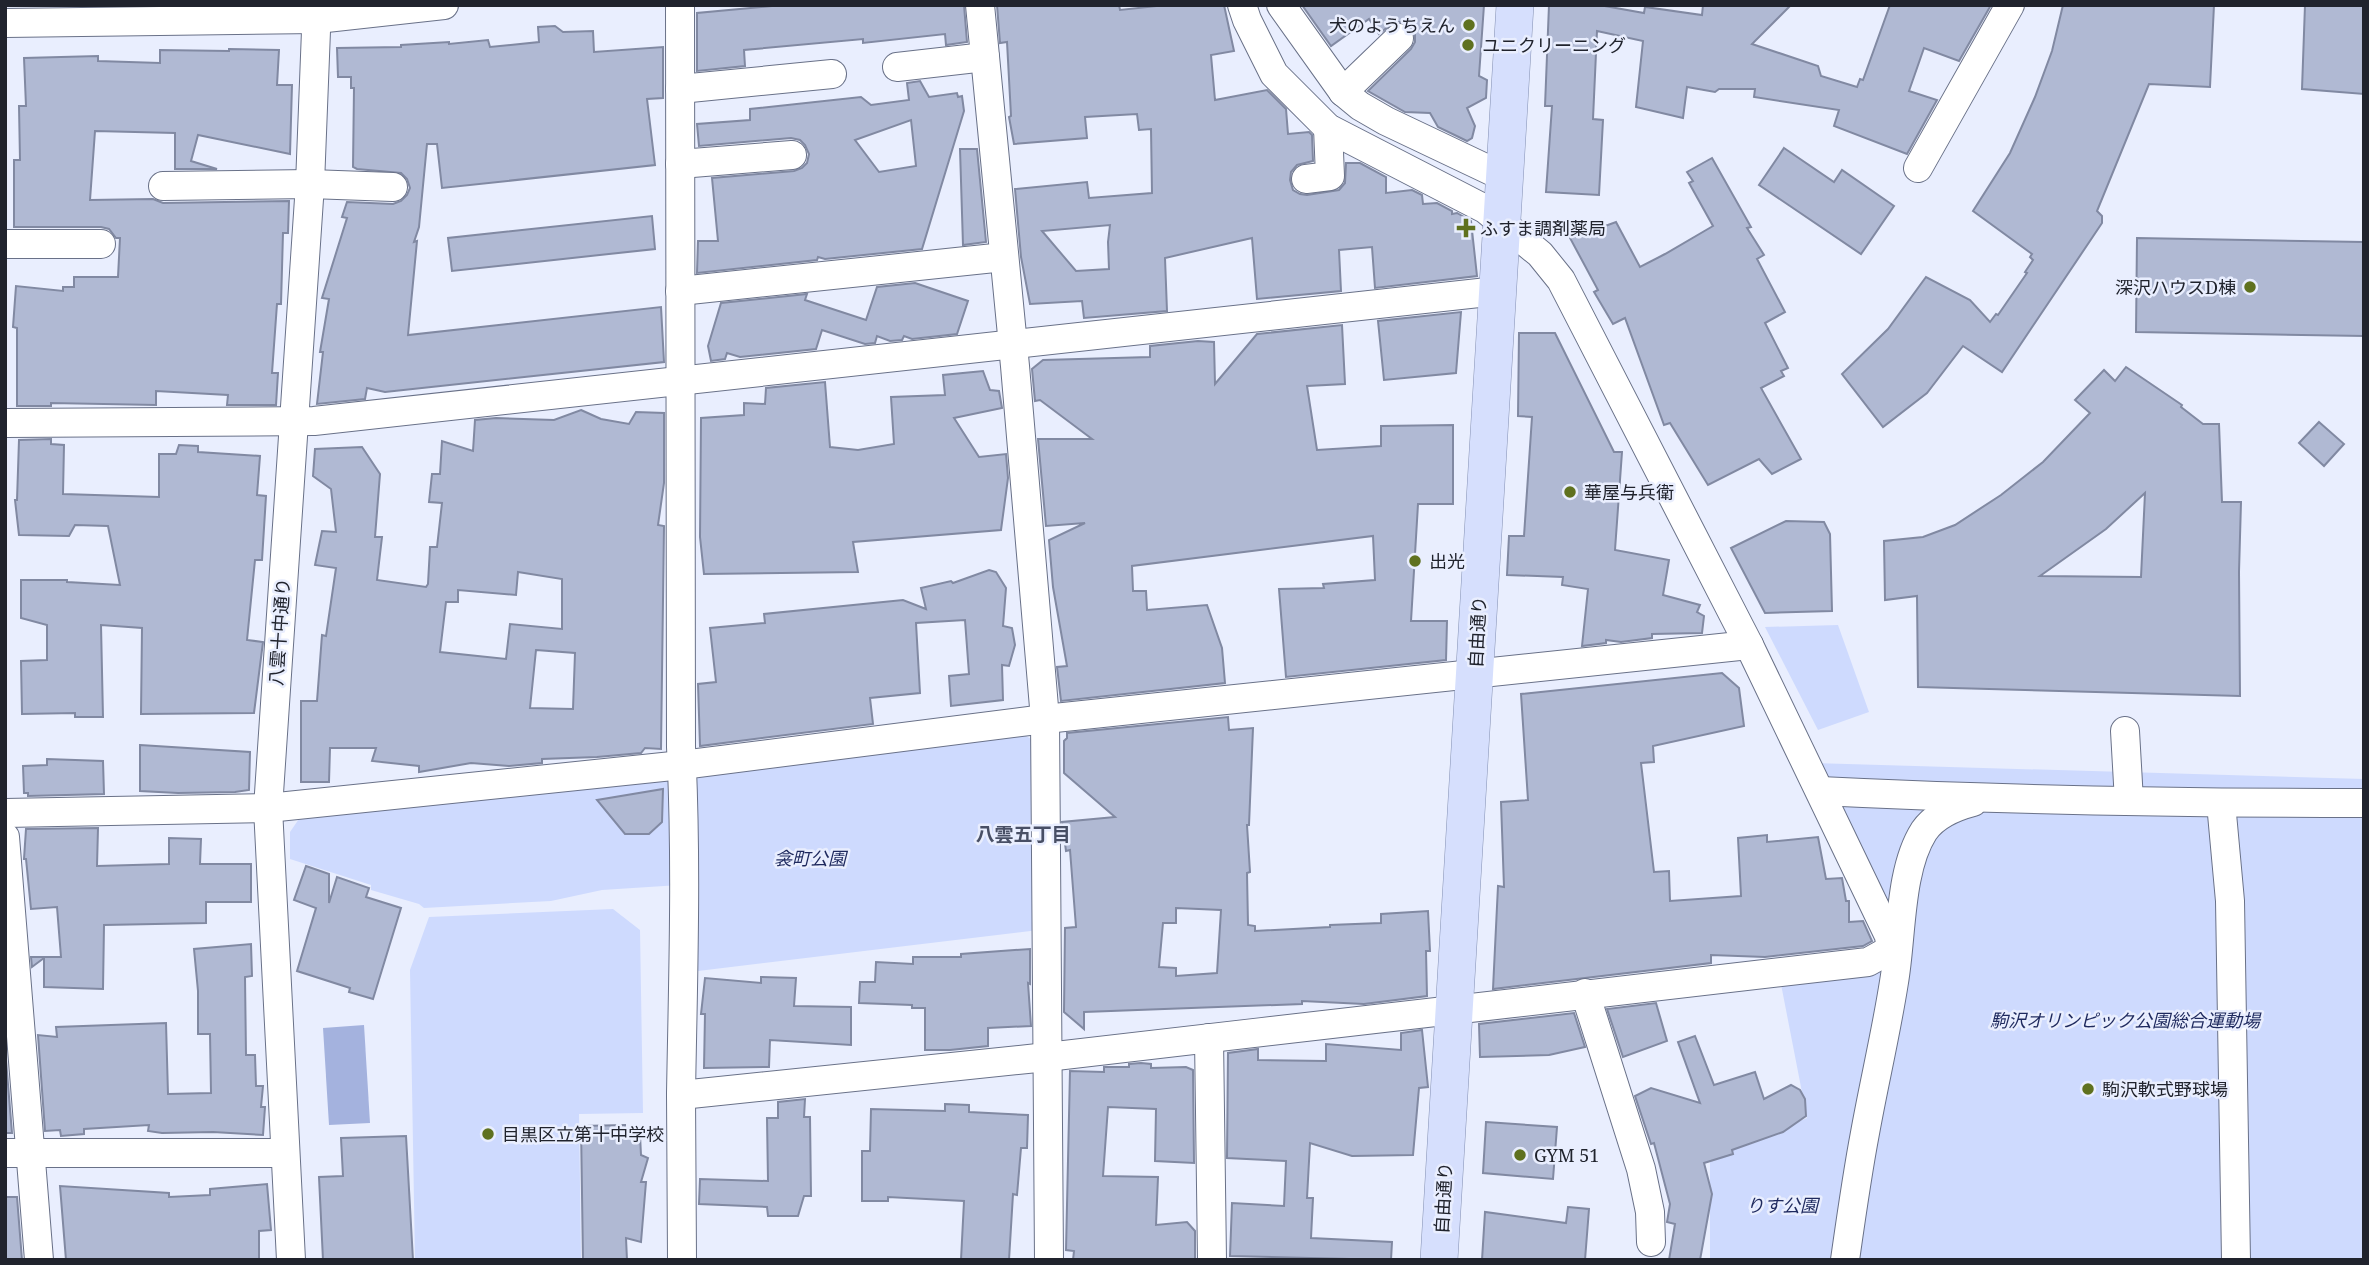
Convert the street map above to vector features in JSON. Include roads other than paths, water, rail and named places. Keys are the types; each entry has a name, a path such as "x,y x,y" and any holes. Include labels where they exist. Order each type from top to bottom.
{"main road":[{"name":"自由通り","path":"1439,1260 1515,5"}],"street":[{"path":"5,23 444,5"},
{"path":"680,5 682,765 685,811 681,1095 682,1260"},
{"path":"980,5 1013,343 1045,719 1049,1260"},
{"path":"681,1095 1046,1057 1868,962 1886,952 1890,945 1889,936 1749,645 1561,279 1540,254 1485,209 1328,128 1274,74 1242,5"},
{"path":"1281,5 1343,92 1360,106 1504,177"},
{"path":"1918,169 2010,5"},
{"name":"八雲十中通り","path":"291,1260 268,808 310,184 317,12"},
{"path":"1343,92 1399,38"},
{"path":"897,66 985,57"},
{"path":"680,89 832,75"},
{"path":"1306,179 1330,176 1328,128"},
{"path":"680,164 792,155"},
{"path":"163,186 310,184 393,187"},
{"path":"5,244 102,244"},
{"path":"680,291 1004,257"},
{"path":"5,423 314,421 1497,291"},
{"path":"5,813 268,808 682,765 1045,719 1749,645"},
{"path":"2125,731 2129,801"},
{"path":"1824,800 1993,797 2221,803 2364,803"},
{"path":"1845,1260 1865,1135 1895,979 1909,872 1915,851 1923,832 1934,819 1961,805 1993,797"},
{"path":"2221,803 2230,901 2236,1260"},
{"path":"5,837 17,1153 39,1260"},
{"path":"1585,993 1641,1169 1650,1212 1651,1242"},
{"path":"1209,1038 1212,1260"},
{"path":"17,1153 285,1153"}],"place":[{"name":"犬のようちえん","path":"1469,25"},
{"name":"ユニクリーニング","path":"1468,45"},
{"name":"ふすま調剤薬局","path":"1466,228"},
{"name":"深沢ハウスD棟","path":"2250,287"},
{"name":"華屋与兵衛","path":"1570,492"},
{"name":"出光","path":"1415,561"},
{"name":"駒沢軟式野球場","path":"2088,1089"},
{"name":"目黒区立第十中学校","path":"488,1134"},
{"name":"GYM 51","path":"1520,1155"}],"district":[{"name":"八雲五丁目","path":"1023,834"}],"park label":[{"name":"衾町公園","path":"810,858"},
{"name":"駒沢オリンピック公園総合運動場","path":"2125,1020"},
{"name":"りす公園","path":"1782,1205"}]}
